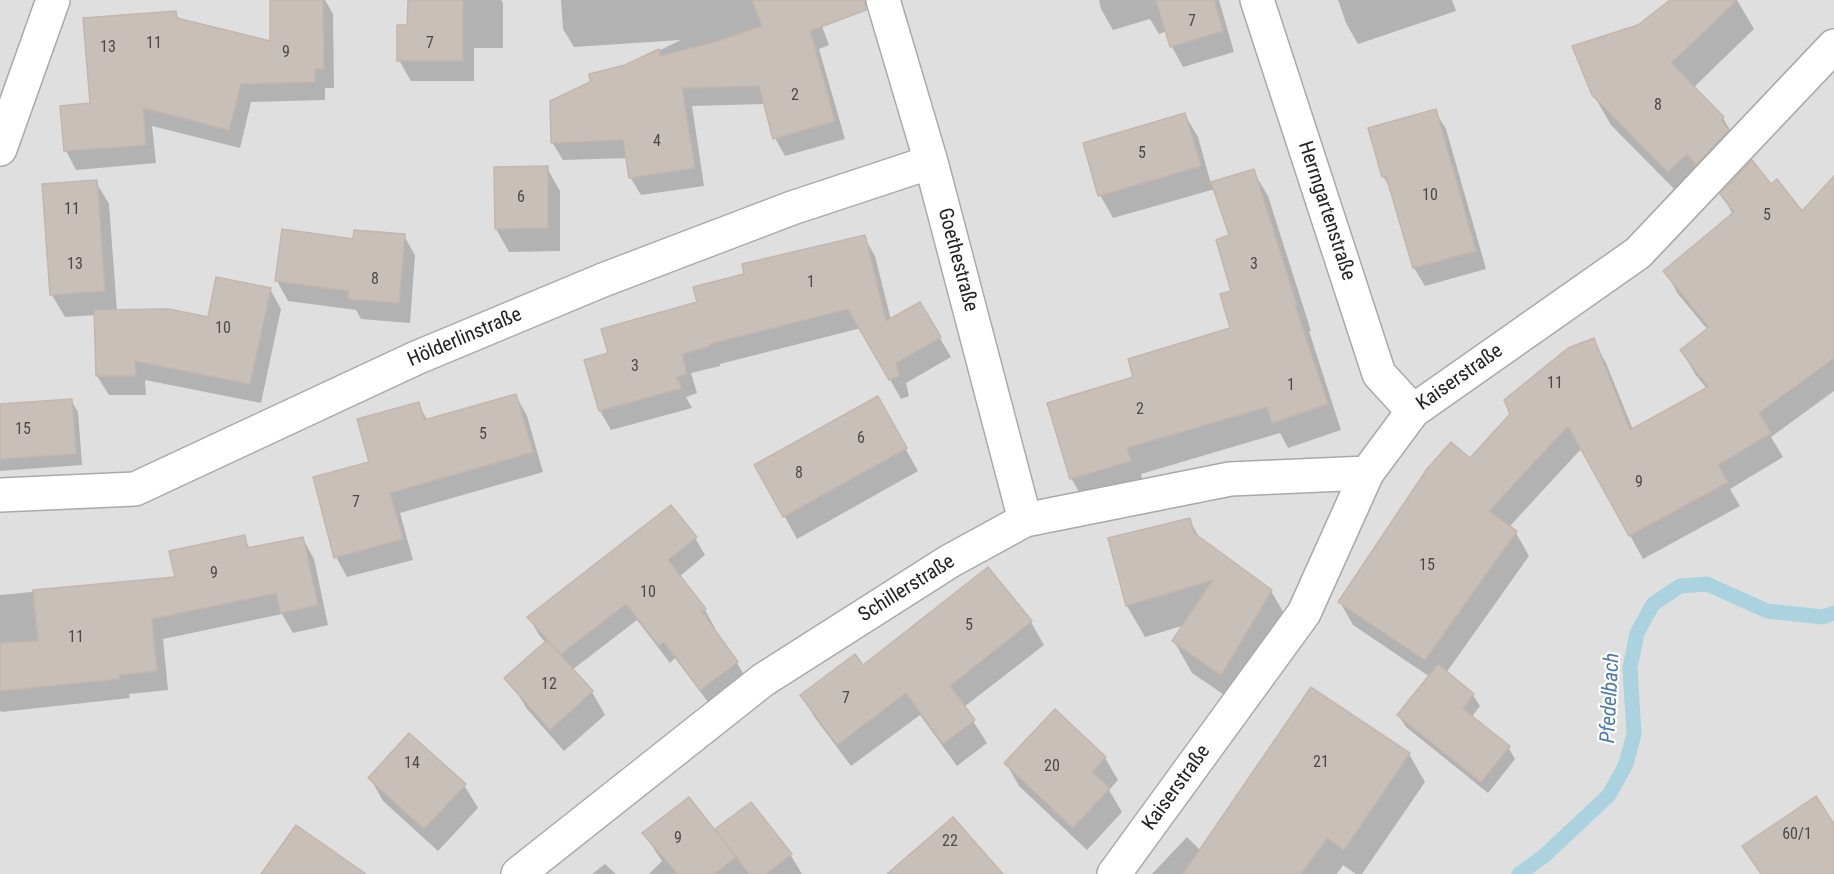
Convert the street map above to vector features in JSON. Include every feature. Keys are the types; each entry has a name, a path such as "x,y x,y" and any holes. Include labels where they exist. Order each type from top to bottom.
{"street":[{"path":"0,148 53,0"},
{"name":"Goethestraße","path":"883,0 931,162 1025,520"},
{"name":"Herrngartenstraße","path":"1257,0 1379,374 1413,411"},
{"name":"Kaiserstraße","path":"1114,874 1304,613 1367,473 1413,411 1638,253 1834,46"},
{"name":"Hölderlinstraße","path":"0,495 135,489 416,358 603,280 792,208 931,162"},
{"name":"Schillerstraße","path":"518,874 763,680 950,561 1025,520 1230,479 1367,473"}],"shaded area":[{"path":"0,0 1834,0 1834,874 0,874"}],"building":[{"path":"270,0 323,0 324,69 315,69 315,82 241,84 229,130 143,108 146,145 64,151 60,106 90,103 83,18 176,11 177,18 270,41"},
{"path":"408,0 463,0 463,61 397,61 397,25 407,25"},
{"path":"752,0 865,0 866,10 810,31 835,121 773,139 759,86 682,88 695,168 629,178 623,140 551,143 550,101 590,82 589,74 625,65 659,49 660,56 715,42 762,26"},
{"path":"1156,0 1214,0 1223,31 1170,47"},
{"path":"1670,0 1737,0 1671,63 1724,117 1721,120 1729,130 1696,165 1687,154 1668,172 1592,95 1572,46 1638,25"},
{"path":"1436,109 1476,251 1413,268 1386,176 1382,177 1368,128"},
{"path":"1185,113 1201,166 1098,196 1083,143"},
{"path":"1752,160 1771,184 1777,179 1802,211 1834,176 1834,358 1759,413 1771,433 1718,465 1728,482 1629,536 1568,426 1489,511 1517,531 1425,660 1338,602 1427,469 1451,442 1470,458 1510,414 1504,400 1568,348 1594,338 1630,430 1708,387 1680,350 1709,327 1663,271 1734,212 1720,194"},
{"path":"548,166 548,228 495,229 494,167"},
{"path":"1254,169 1328,404 1272,423 1267,407 1127,448 1131,461 1070,479 1047,403 1133,377 1128,359 1230,328 1220,294 1231,291 1216,240 1229,235 1211,182"},
{"path":"97,180 105,291 50,295 42,184"},
{"path":"282,229 353,239 354,230 405,234 399,303 348,299 349,291 275,281"},
{"path":"865,235 886,321 920,302 941,337 896,363 899,376 889,380 848,309 710,344 710,346 682,354 687,374 676,377 682,388 599,411 584,360 608,353 601,329 697,302 693,287 744,274 742,264"},
{"path":"216,277 271,288 250,384 135,361 136,376 96,376 94,310 169,309 208,317"},
{"path":"516,394 533,452 390,493 403,539 334,558 313,477 369,462 357,419 419,402 424,420"},
{"path":"878,396 907,448 783,517 754,465"},
{"path":"72,399 76,454 0,459 0,404"},
{"path":"671,505 697,537 668,560 706,609 702,612 738,662 700,690 664,642 659,646 626,604 561,654 527,617"},
{"path":"1190,518 1194,533 1272,590 1221,675 1172,641 1213,580 1126,606 1108,538"},
{"path":"245,535 247,548 303,537 318,605 281,613 276,593 152,619 157,671 119,675 119,679 0,691 0,643 38,641 33,590 175,577 169,551"},
{"path":"988,567 1032,621 950,686 975,720 943,744 906,693 837,745 800,695 855,654 863,665"},
{"path":"547,640 593,691 550,730 504,678"},
{"path":"1438,664 1474,694 1463,709 1510,746 1481,782 1397,715"},
{"path":"1311,687 1410,753 1344,850 1327,838 1301,874 1183,874"},
{"path":"1055,709 1106,757 1092,772 1110,788 1073,828 1004,763"},
{"path":"409,733 466,784 424,829 368,778"},
{"path":"1816,796 1834,824 1834,874 1761,874 1742,846"},
{"path":"689,797 736,857 714,874 678,874 642,833"},
{"path":"751,802 792,854 766,874 749,874 715,829"},
{"path":"953,817 1003,874 887,874"},
{"path":"296,825 366,874 261,874"}],"waterway":[{"name":"Pfedelbach","path":"1519,874 1544,856 1609,795 1626,764 1634,734 1630,668 1637,633 1653,604 1680,586 1707,584 1767,611 1823,617 1834,613"}]}
